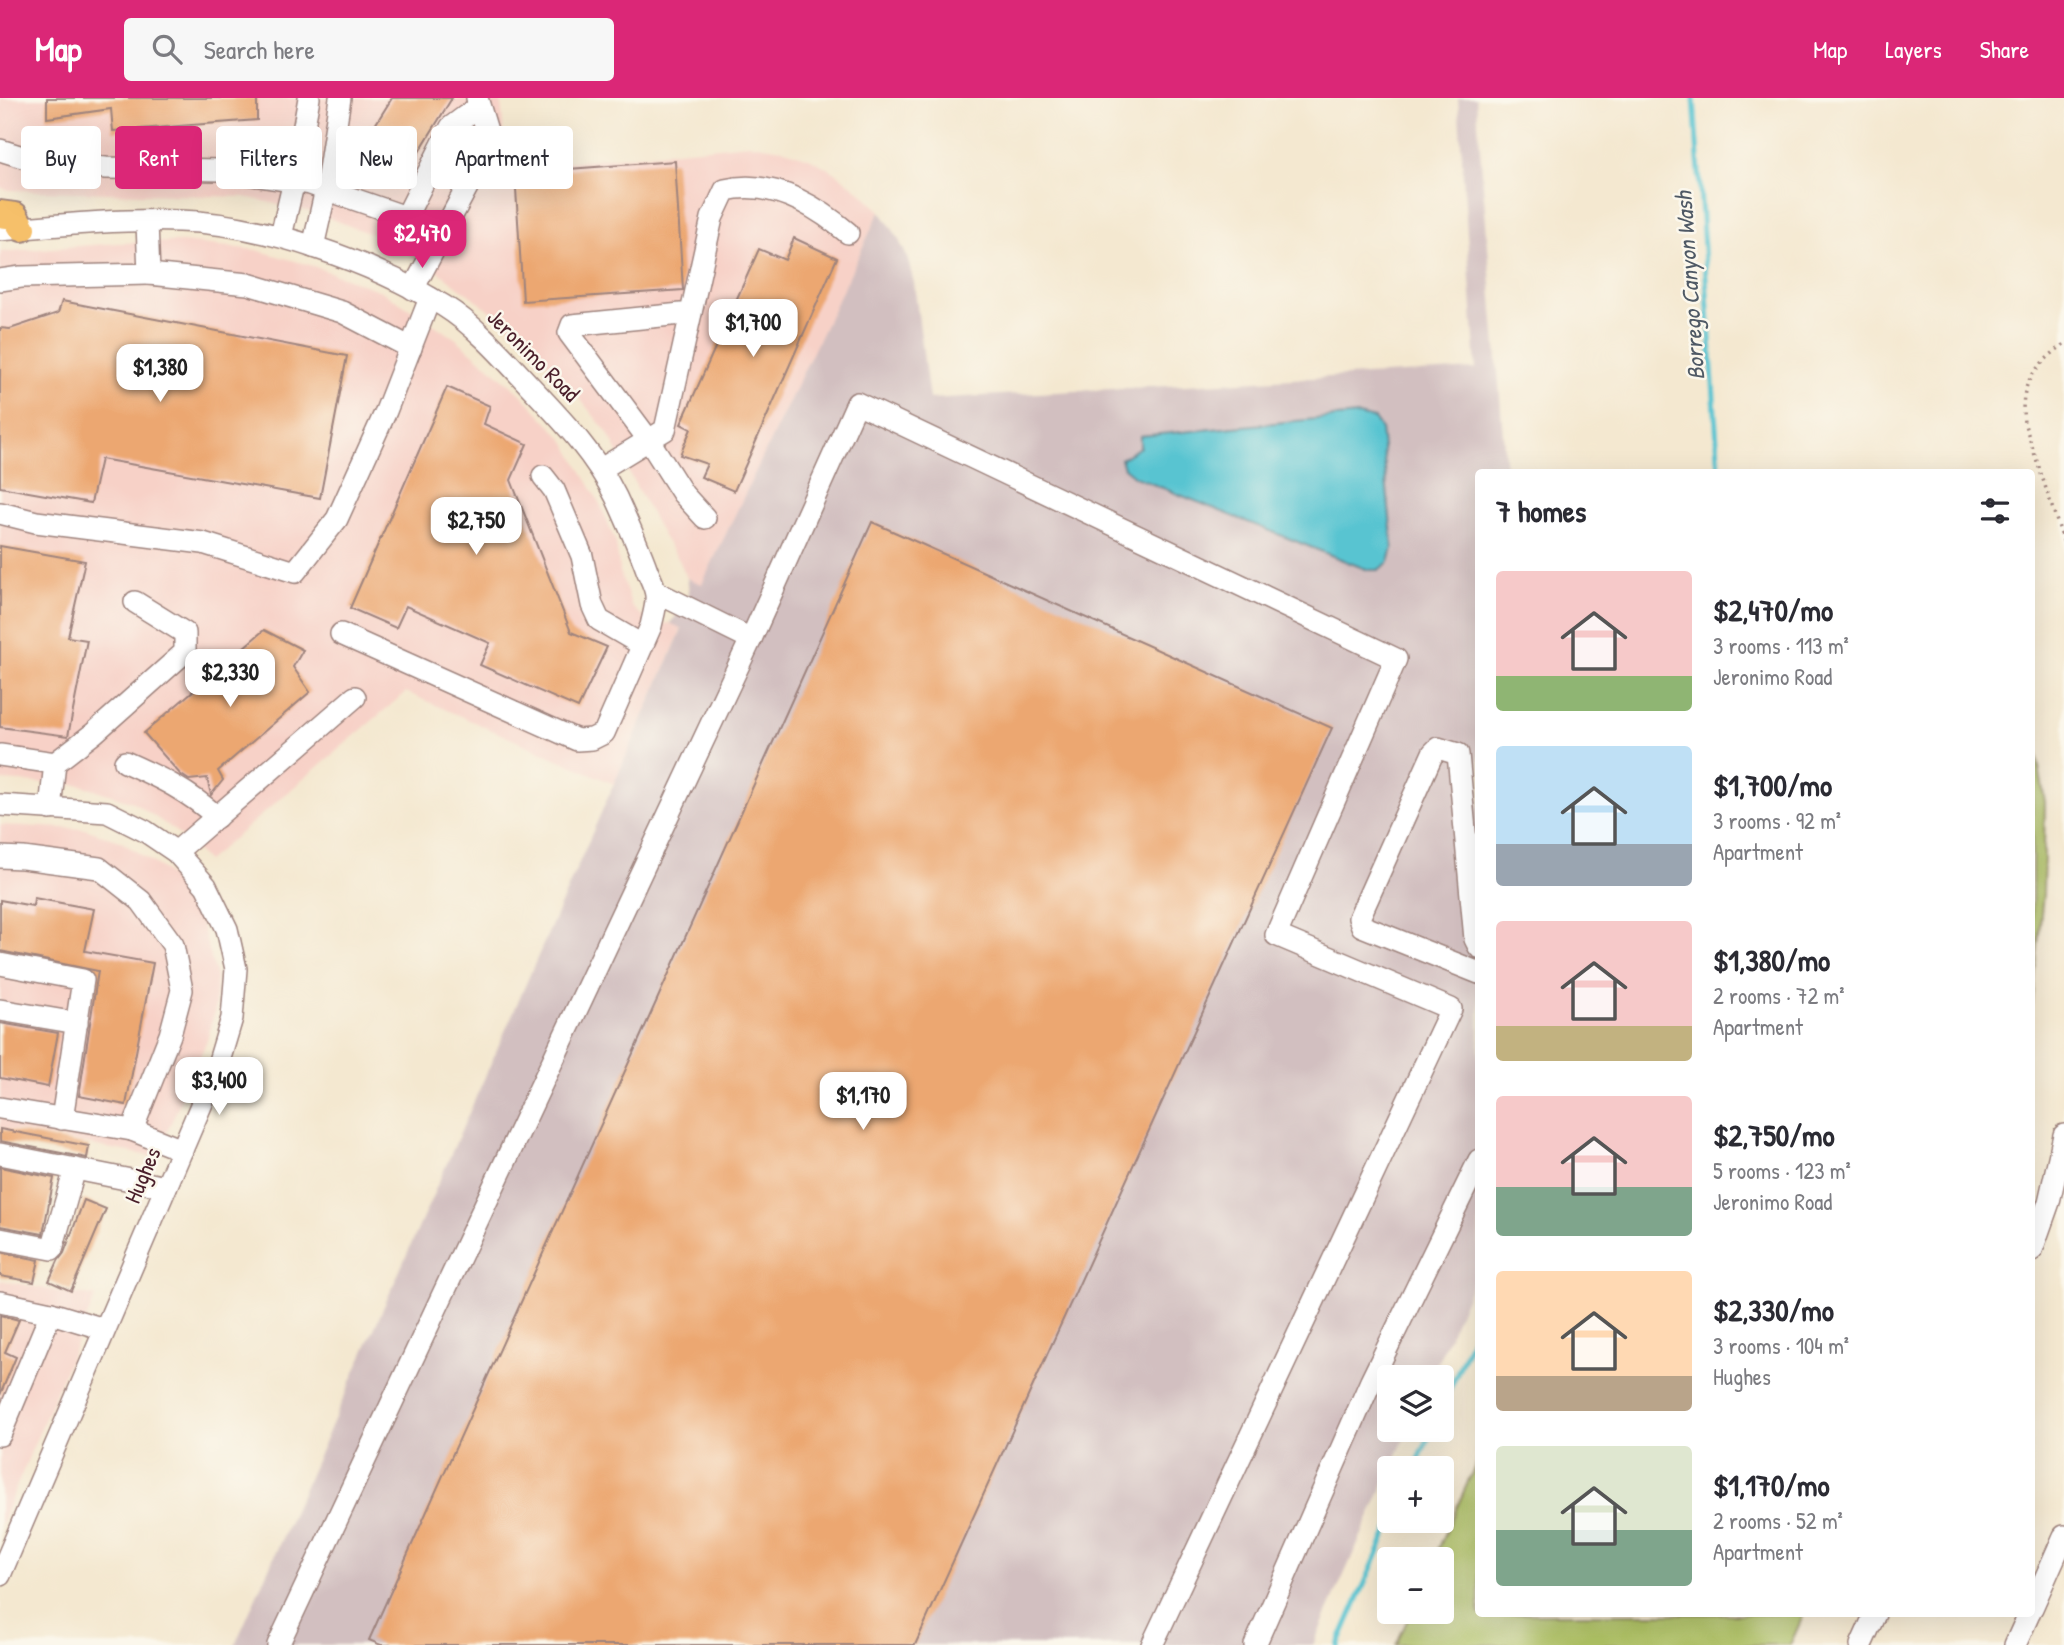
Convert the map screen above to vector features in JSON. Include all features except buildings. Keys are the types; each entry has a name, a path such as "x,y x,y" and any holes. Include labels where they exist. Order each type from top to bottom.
{"main road":[{"path":"0,214 15,215 11,229"}],"street":[{"path":"304,126 309,98"},
{"path":"313,247 326,189 340,98"},
{"path":"0,513 36,522 203,543 295,572 337,519 411,348 422,294 440,238 482,159 488,134 478,102 451,127 406,217"},
{"path":"0,150 42,163 106,168 216,170"},
{"path":"601,470 665,430 712,218 725,190 743,186 791,195 826,214 848,233"},
{"path":"322,188 406,217 440,238"},
{"path":"281,236 292,189"},
{"name":"Jeronimo Road","path":"11,229 180,220 281,236 313,247 446,307 491,344 559,416 601,470 638,544 656,592"},
{"path":"146,222 149,274"},
{"path":"0,280 21,277 149,274 248,284 342,312 411,348"},
{"path":"691,313 572,325 569,333 649,440 684,494 705,518"},
{"path":"278,1645 751,639 857,403 1396,659 1276,935 1451,1009 1152,1645"},
{"path":"543,476 554,491 582,556 592,605 599,620 642,645"},
{"path":"341,634 577,740 592,739 604,733 653,617 656,592 751,639"},
{"path":"0,755 55,763 94,733 185,652 185,633 135,602"},
{"path":"176,852 355,697"},
{"path":"1475,939 1458,754 1438,748 1433,753 1359,918 1362,926 1475,971"},
{"path":"125,762 170,782 198,800 217,817"},
{"path":"50,809 55,763"},
{"name":"Hughes","path":"0,805 107,812 145,831 176,852 206,886 227,929 236,969 232,1018 217,1068 0,1575"},
{"path":"0,857 99,868 141,901 173,945 182,990 170,1035 132,1130"},
{"path":"0,964 83,980 62,1119"},
{"path":"0,1010 77,1023"},
{"path":"0,1108 132,1130 182,1150"},
{"path":"2035,1242 2049,1202 2064,1135"},
{"path":"0,1154 166,1188"},
{"path":"1255,1645 1371,1381 1475,1168"},
{"path":"0,1239 52,1249 75,1169"},
{"path":"0,1303 51,1313 104,1329"},
{"path":"0,1436 51,1313"},
{"path":"2035,1601 2064,1536"},
{"path":"1861,1645 1874,1617"},
{"path":"2015,1645 2028,1617"}],"path":[{"path":"2064,344 2036,368 2026,387 2022,408 2024,422 2064,543"}],"shaded area":[{"path":"0,98 501,98 503,126 431,126 431,189 573,189 573,161 750,144 782,149 811,159 836,173 880,211 702,585 687,578 607,432 563,378 503,320 439,272 381,238 316,213 245,197 7,190 0,187"},
{"path":"1458,98 1476,98 1506,469 1475,469 1475,1277 1436,1365 1377,1365 1377,1442 1403,1442 1397,1456 1377,1456 1377,1500 1313,1645 235,1645 682,629 670,623 687,604 687,578 702,584 880,211 907,257 914,283 929,399 1476,369"},
{"path":"182,242 256,250 313,266 381,291 455,338 520,393 565,441 600,504 616,543 620,572 632,607 644,618 659,625 670,623 682,628 614,784 406,692 207,861 174,830 133,802 81,785 0,781 0,252 119,243"},
{"path":"0,825 85,829 120,841 164,870 199,916 216,976 215,1009 208,1038 156,1157 0,1128"},
{"path":"0,1280 70,1294 96,1296 0,1526"}],"green space":[{"path":"2035,743 2045,802 2043,894 2035,975"},
{"path":"1475,1466 1475,1617 1803,1617 1790,1645 1396,1645 1406,1624 1454,1624 1454,1547 1439,1547 1445,1533 1454,1533 1454,1514"}],"water":[{"path":"1358,415 1374,419 1381,429 1393,548 1389,562 1378,570 1368,570 1135,477 1124,468 1121,459 1140,447 1140,436"}],"waterway":[{"name":"Borrego Canyon Wash","path":"1694,98 1719,469"},
{"name":"Borrego Canyon Wash","path":"1454,1380 1475,1332"},
{"name":"Borrego Canyon Wash","path":"1420,1456 1427,1442"},
{"name":"Borrego Canyon Wash","path":"1338,1645 1387,1533"}]}
